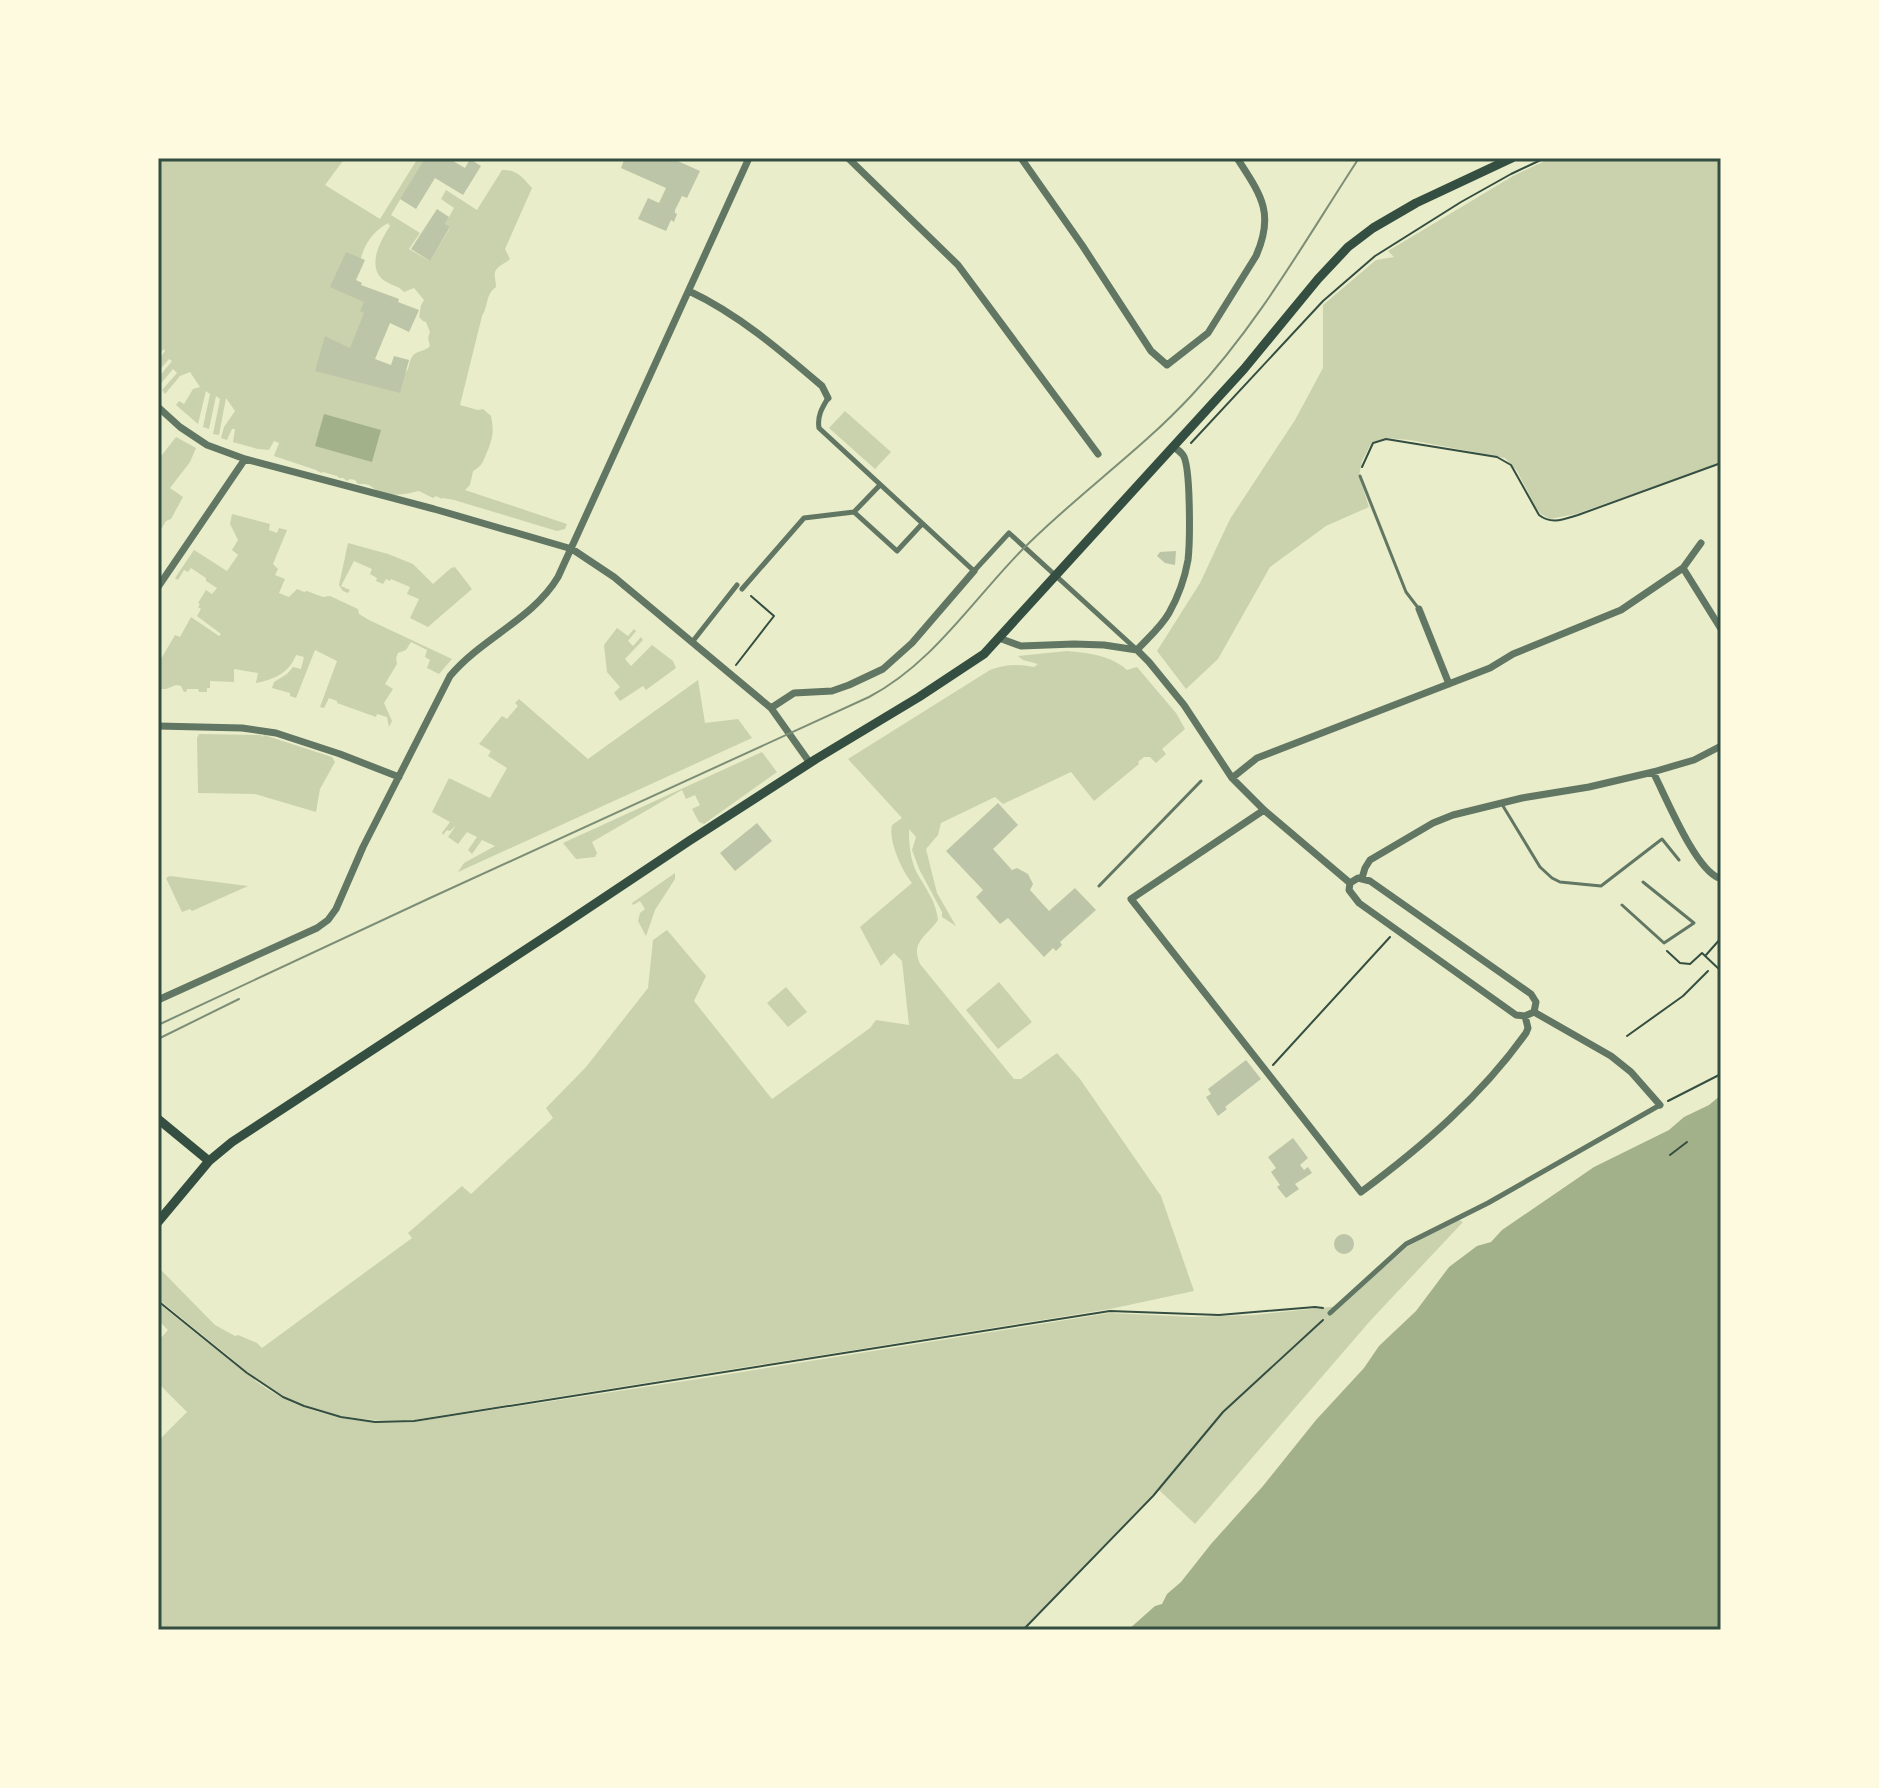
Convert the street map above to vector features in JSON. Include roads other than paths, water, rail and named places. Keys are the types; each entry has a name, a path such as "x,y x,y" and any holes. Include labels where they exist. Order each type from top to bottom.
{"main road":[{"path":"158,1222 209,1161 243,1134 689,841 984,654 1244,369 1348,247 1416,203 1512,158"},
{"path":"158,1120 209,1161"}],"street":[{"path":"158,1000 317,928 336,909 358,857 450,676 547,594 558,577 749,158"},
{"path":"848,158 958,265 1098,454"},
{"path":"1021,158 1151,351 1167,365 1208,333 1262,243 1265,210 1237,158"},
{"path":"689,291 752,329 822,386 828,398 820,410 819,428 974,571"},
{"path":"158,407 207,445 245,459 572,549 614,577 771,708 810,763"},
{"path":"1137,650 1169,613 1188,563 1188,471 1184,456 1173,447"},
{"path":"158,587 245,459"},
{"path":"693,641 804,518 854,512 880,485"},
{"path":"854,512 897,551 922,524"},
{"path":"771,708 794,693 832,691 883,669 912,643 1009,533 1149,662 1196,722 1232,778 1264,810 1350,883"},
{"path":"1232,778 1257,758 1490,668 1513,654 1621,610 1683,568 1701,543"},
{"path":"1683,568 1721,629"},
{"path":"1419,609 1449,684"},
{"path":"999,638 1021,646 1104,645 1137,650"},
{"path":"158,726 242,728 276,733 399,777"},
{"path":"1362,878 1370,860 1433,823 1453,815 1653,772 1694,760 1721,746"},
{"path":"1653,772 1705,868 1715,877 1720,877"},
{"path":"1264,810 1131,899 1361,1192 1468,1103 1526,1033 1525,1016"},
{"path":"1358,878 1370,881 1531,994 1536,1002 1534,1012 1525,1016 1516,1015 1359,903 1349,890 1350,883 1358,878"},
{"path":"1330,1313 1406,1244 1488,1203 1660,1105 1631,1072 1611,1056 1534,1012"}],"lane":[{"path":"1360,476 1406,592 1419,609"},
{"path":"1099,886 1201,781"},
{"path":"1501,803 1540,867 1556,880 1601,886 1662,839 1679,860"},
{"path":"1622,905 1664,943 1694,923 1643,882"}],"tram line":[{"path":"158,1025 869,697 892,683 932,649 1021,551 1191,396 1238,340 1280,281 1359,158"},
{"path":"158,1039 239,999"}]}
